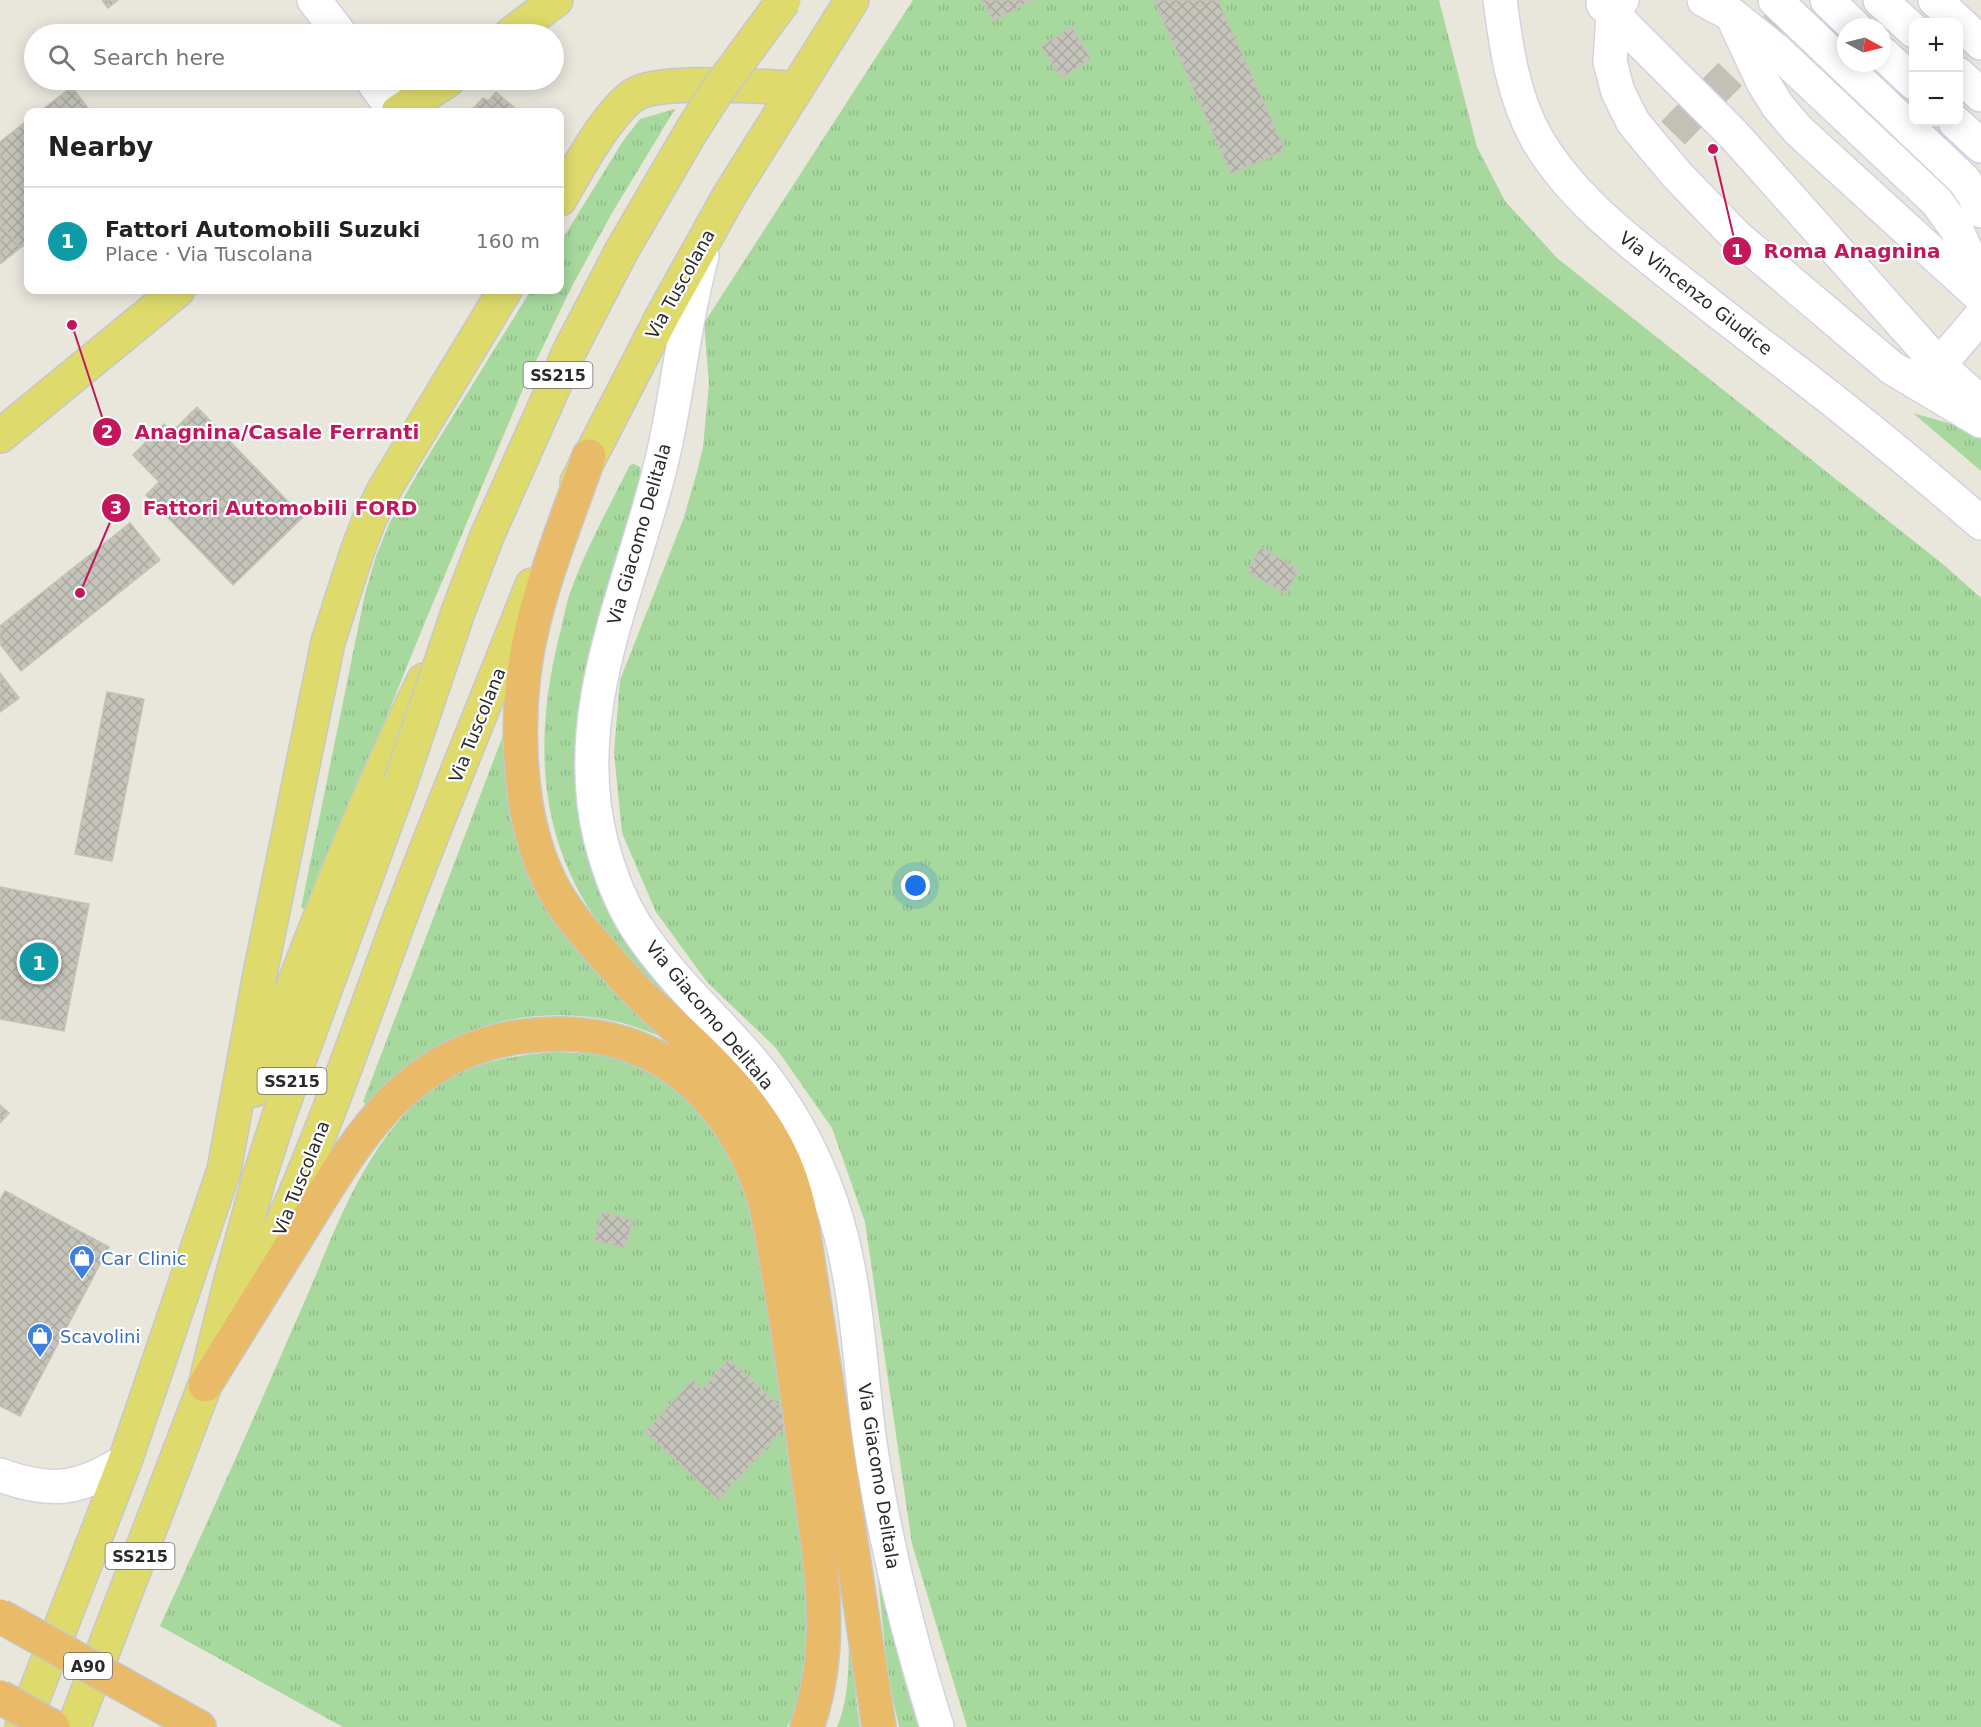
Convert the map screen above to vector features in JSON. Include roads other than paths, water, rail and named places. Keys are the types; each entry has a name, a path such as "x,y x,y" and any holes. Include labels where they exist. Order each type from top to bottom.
{"highway":[{"path":"589,456 540,597 522,675 520,741 528,811 549,880 567,910 641,996 699,1048 735,1088 766,1130 791,1179 802,1222 816,1308 879,1727"},
{"path":"205,1385 362,1136 400,1093 430,1070 476,1047 512,1038 554,1034 617,1041 652,1054 670,1064 699,1088 724,1118 755,1173 766,1205 799,1407 823,1591 824,1652 817,1694 807,1727"},
{"name":"A90","path":"0,1616 188,1721"},
{"path":"0,1697 53,1727"}],"main road":[{"path":"499,24 527,0"},
{"path":"524,24 556,0"},
{"name":"Via Tuscolana","path":"205,1385 259,1178 280,1113 400,784 458,612 487,536 530,437 603,284 692,130 784,0"},
{"name":"Via Tuscolana","path":"74,1727 205,1385 280,1232 544,553 589,456 710,231 749,162 852,0"},
{"path":"564,193 605,127 619,109 636,94 657,88 688,85 797,88"},
{"path":"402,108 423,90"},
{"path":"403,108 432,90"},
{"path":"0,436 173,294"},
{"path":"224,1170 260,974 323,665 336,615 363,535 384,490 503,294"},
{"path":"22,1727 125,1461 224,1170 325,904 365,805 458,612"}],"street":[{"path":"314,0 332,24"},
{"name":"Via Vincenzo Giudice","path":"1500,0 1506,44 1523,108 1537,139 1575,190 1608,224 1935,483 1981,524"},
{"path":"1704,0 1739,8 1777,51 1937,202 1957,230 1981,285"},
{"path":"1775,0 1964,180 1981,211"},
{"path":"1827,0 1846,18"},
{"path":"1880,0 1909,26"},
{"path":"1935,0 1981,43"},
{"path":"1611,5 1734,135 1940,365 1981,403"},
{"path":"1611,5 1610,62 1614,80 1633,122 1678,176 1736,236 1892,368 1981,421"},
{"path":"1739,8 1763,82 1777,105 1798,130 1981,297"},
{"path":"1891,61 1909,78"},
{"path":"1963,78 1981,95"},
{"path":"380,90 394,108"},
{"path":"1959,126 1981,146"},
{"name":"Via Giacomo Delitala","path":"710,231 687,318 661,466 608,644 597,695 591,759 596,819 614,885 636,926 676,980 749,1057 771,1086 804,1138 831,1200 842,1237 849,1278 881,1515 906,1622 938,1727"},
{"path":"1892,368 1906,372 1922,372 1940,365 1981,316"},
{"path":"0,1475 32,1486 59,1487 104,1475 125,1461"}],"tunnel":[{"path":"1673,133 1802,0"}],"place":[{"name":"Roma Anagnina","path":"1713,149"},
{"name":"Anagnina/Casale Ferranti","path":"72,325"},
{"name":"Fattori Automobili FORD","path":"80,593"},
{"name":"Fattori Automobili Suzuki","path":"39,962"},
{"name":"Car Clinic","path":"82,1281"},
{"name":"Scavolini","path":"40,1359"}]}
